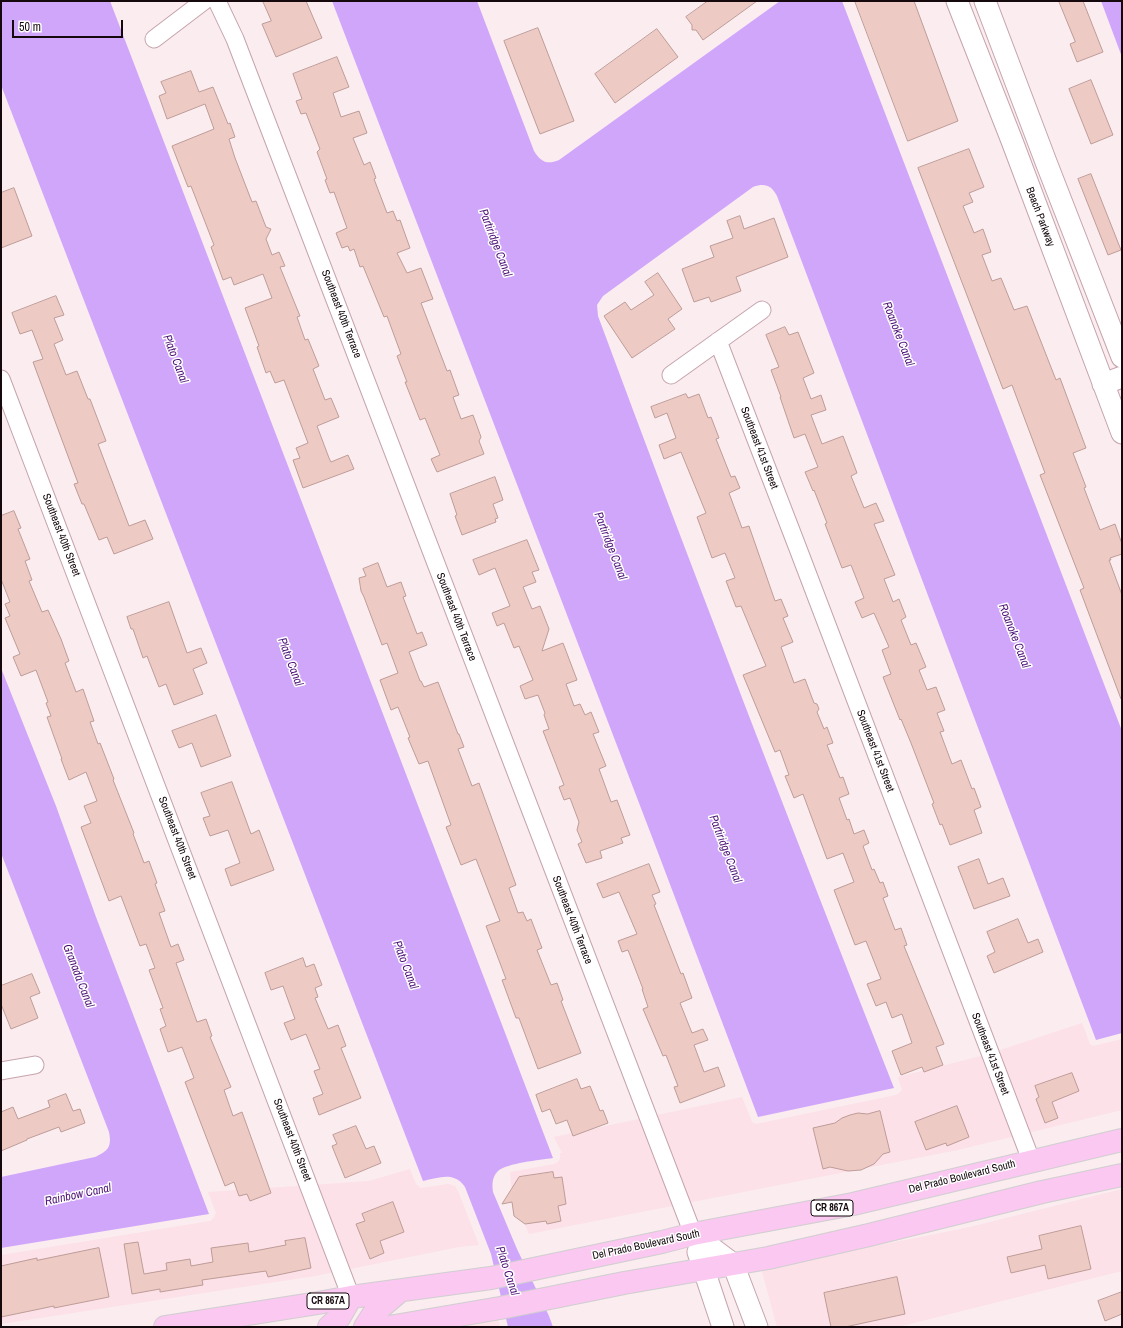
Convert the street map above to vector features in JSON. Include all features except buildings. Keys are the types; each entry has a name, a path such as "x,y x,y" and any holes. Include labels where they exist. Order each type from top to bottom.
{"main road":[{"name":"Del Prado Boulevard South","path":"165,1327 318,1303 351,1296 491,1278 693,1234 853,1204 1031,1160 1122,1140"},
{"path":"1016,1199 1028,1181 1031,1160"},
{"path":"389,1327 768,1258 1122,1175"},
{"path":"365,1327 374,1313 401,1290"},
{"path":"329,1327 339,1318 351,1296"}],"street":[{"path":"154,39 204,1"},
{"name":"Southeast 40th Terrace","path":"217,1 235,39 693,1234"},
{"name":"Beach Parkway","path":"957,1 1012,141 1113,381 1122,433"},
{"path":"985,1 1034,132 1122,357"},
{"path":"1012,141 1034,132"},
{"path":"671,375 762,310"},
{"name":"Southeast 41st Street","path":"718,342 1031,1160"},
{"name":"Southeast 40th Street","path":"1,379 351,1296"},
{"path":"1,1071 35,1064"},
{"path":"693,1234 732,1264 757,1327"},
{"path":"693,1234 703,1269 723,1327"}],"shaded area":[{"path":"1082,1023 1090,1044 1093,1046 1122,1039 1122,1110 958,1150 529,1234 512,1194 510,1172 558,1162 560,1159 560,1153 562,1153 554,1137 742,1097 752,1122 756,1124 896,1095 902,1090 898,1077 985,1055"},
{"path":"410,1169 416,1184 421,1188 448,1184 455,1186 479,1245 459,1247 315,1276 1,1324 1,1255 210,1221 216,1213 208,1192 369,1181"},
{"path":"1122,1189 1122,1271 898,1327 777,1327 761,1268 970,1227"},
{"path":"498,1317 500,1327 437,1327"}],"water":[{"name":"Plato Canal","path":"1,1 110,1 553,1158 524,1162 502,1168 498,1171 493,1181 493,1192 517,1249 553,1327 508,1327 491,1254 465,1187 461,1182 451,1177 440,1177 423,1181 1,85"},
{"path":"332,1 477,1 534,151 539,158 545,162 551,162 559,160 780,1 842,1 1122,731 1122,1033 1096,1040 777,196 770,187 764,185 757,186 753,187 603,296 597,305 598,316 707,607 894,1088 758,1117"},
{"path":"1101,1 1122,1 1122,57"},
{"path":"1,668 56,806 96,917 209,1214 1,1248 1,1177 95,1157 103,1153 108,1148 110,1141 109,1132 1,853"}],"water label":[{"name":"Partiridge Canal","path":"495,243"},
{"name":"Roanoke Canal","path":"898,334"},
{"name":"Partiridge Canal","path":"610,546"},
{"name":"Roanoke Canal","path":"1014,636"},
{"name":"Partiridge Canal","path":"725,849"},
{"name":"Granada Canal","path":"78,976"},
{"name":"Rainbow Canal","path":"78,1195"}]}
